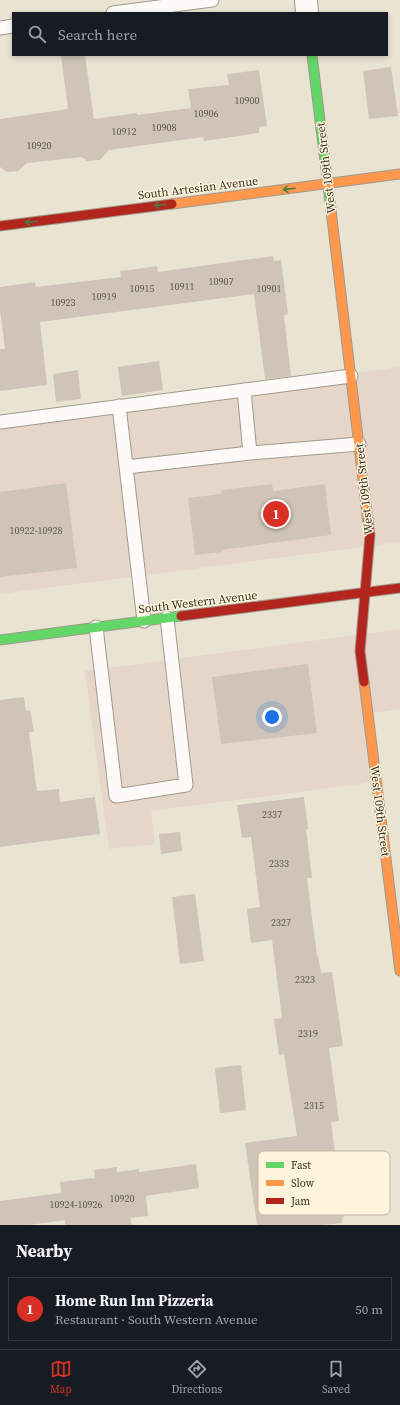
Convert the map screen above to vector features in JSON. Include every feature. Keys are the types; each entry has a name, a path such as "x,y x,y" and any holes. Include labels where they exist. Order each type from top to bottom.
{"street":[{"path":"306,0 307,12"},
{"name":"West 109th Street","path":"312,56 370,535 360,651 400,971"},
{"name":"South Artesian Avenue","path":"0,226 400,174"},
{"name":"South Western Avenue","path":"0,640 400,588"}],"lane":[{"path":"121,12 212,0"},
{"path":"0,28 12,26"},
{"path":"0,422 351,376"},
{"path":"244,390 250,453"},
{"path":"119,406 144,621"},
{"path":"126,467 250,453 360,444"},
{"path":"96,627 116,796 186,785 167,618"}],"shaded area":[{"path":"400,367 400,542 0,594 0,419"},
{"path":"400,629 400,709 365,714 375,782 151,811 155,844 109,849 85,671"}],"building":[{"path":"61,56 85,56 94,119 191,108 188,89 229,85 227,74 259,70 267,126 259,127 259,133 204,141 203,137 109,150 100,160 87,161 82,157 27,163 18,171 7,172 0,167 0,119 68,109"},
{"path":"391,67 398,116 369,119 363,71"},
{"path":"273,256 274,261 281,260 288,314 284,315 291,376 265,379 254,294 40,322 47,385 0,391 0,349 5,349 0,310 0,287 35,282 36,287 121,277 120,271 157,266 158,272"},
{"path":"159,361 163,390 122,396 118,367"},
{"path":"78,370 81,399 56,402 53,374"},
{"path":"66,483 77,568 0,577 0,492"},
{"path":"272,484 273,491 325,484 331,535 195,555 188,498 222,494 221,490"},
{"path":"308,664 317,733 221,744 212,677"},
{"path":"24,697 26,711 30,710 34,732 29,732 37,791 59,789 60,802 95,797 100,834 0,847 0,700"},
{"path":"304,797 312,878 307,878 317,956 321,973 332,972 343,1046 329,1048 339,1121 331,1122 335,1151 258,1151 258,1215 344,1215 342,1223 323,1225 257,1225 245,1143 297,1136 284,1054 279,1055 274,1019 282,1018 272,940 251,943 247,909 260,907 251,837 242,838 237,805"},
{"path":"180,832 182,851 161,854 159,834"},
{"path":"195,894 204,961 180,964 172,897"},
{"path":"241,1065 246,1110 220,1113 215,1068"},
{"path":"196,1164 199,1188 146,1196 148,1216 130,1218 132,1225 65,1225 65,1220 29,1225 0,1225 0,1201 61,1193 60,1182 95,1178 94,1170 117,1167 117,1172 139,1169 139,1172"}],"traffic: fast":[{"path":"312,56 331,210"},
{"path":"0,640 181,616"}],"traffic: slow":[{"path":"172,204 400,174"},
{"path":"331,210 368,522"},
{"path":"364,682 400,971"}],"traffic: jam":[{"path":"0,226 172,204"},
{"path":"364,682 360,651 370,535 368,522"},
{"path":"181,616 400,588"}],"place":[{"name":"Home Run Inn Pizzeria","path":"276,514"}]}
